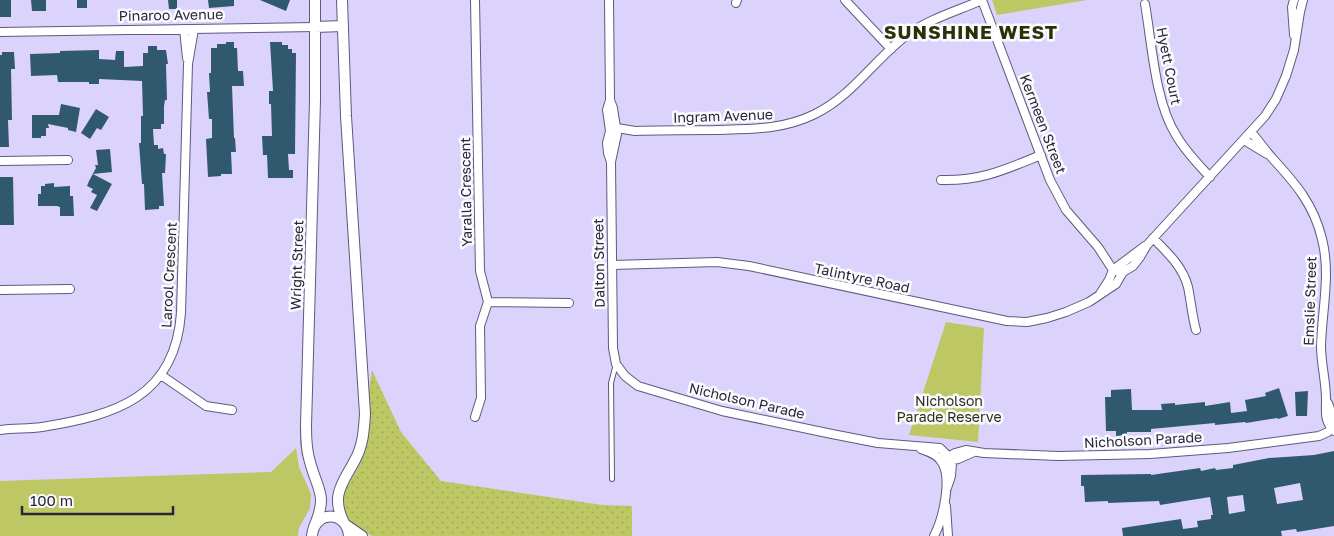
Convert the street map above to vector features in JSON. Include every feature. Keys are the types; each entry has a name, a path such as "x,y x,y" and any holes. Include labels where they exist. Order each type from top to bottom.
{"street":[{"name":"Wright Street","path":"313,531 320,512 321,496 308,456 306,426 315,0"},
{"path":"342,0 346,116 365,414 361,444 356,460 343,480 338,494 338,509 349,536"},
{"name":"Yaralla Crescent","path":"475,0 480,271 488,302"},
{"name":"Dalton Street","path":"609,0 610,100 613,108 615,131 611,162 613,348 616,364"},
{"path":"845,0 891,50"},
{"name":"Ingram Avenue","path":"615,131 760,129 799,121 816,114 841,96 906,35 929,22 982,0"},
{"name":"Kermeen Street","path":"982,0 1050,180 1066,210 1116,267"},
{"name":"Talintyre Road","path":"1294,0 1292,12 1295,44"},
{"name":"Talintyre Road","path":"612,265 717,262 749,266 1007,321 1027,322 1057,315 1089,302 1116,284 1123,272 1133,266 1153,238 1265,116 1276,99 1286,76 1295,44 1303,0"},
{"name":"Hyett Court","path":"1145,4 1160,95 1166,116 1185,149 1210,177"},
{"name":"Pinaroo Avenue","path":"0,32 343,26"},
{"name":"Larool Crescent","path":"2,429 43,426 110,412 131,402 150,388 172,357 179,336 180,324 188,64 194,28"},
{"name":"Larool Crescent","path":"184,29 188,64"},
{"name":"Emslie Street","path":"1251,132 1301,190 1314,216 1322,240 1326,259 1326,285 1321,358 1326,399 1332,426"},
{"name":"Emslie Street","path":"1244,140 1273,158"},
{"path":"941,180 962,180 987,176 1041,155"},
{"path":"0,161 68,160"},
{"path":"1153,238 1170,255 1182,271 1187,285 1196,330"},
{"name":"Talintyre Road","path":"1100,294 1116,267 1147,245"},
{"path":"1116,267 1123,272"},
{"path":"0,290 70,289"},
{"path":"475,417 481,398 480,326 488,302 569,303"},
{"name":"Nicholson Parade","path":"616,364 625,376 638,386 722,411 878,443 912,446 947,459 962,451 1058,456 1150,454 1237,447 1312,436 1332,426"},
{"path":"161,375 206,406 232,410"},
{"path":"947,459 945,470 948,536"},
{"path":"934,536 946,499"},
{"path":"313,531 319,520 328,517 337,518 362,536"}],"lane":[{"path":"612,479 612,383 616,364"}],"green space":[{"path":"992,0 1087,0 997,15"},
{"name":"Nicholson Parade Reserve","path":"946,322 984,328 978,442 909,435"},
{"path":"372,370 401,432 441,481 602,505 632,506 632,536 372,536 358,528 344,513 343,501 346,489 361,461 367,443 369,390"},
{"path":"296,448 299,467 311,494 310,508 299,528 298,536 0,536 0,481 271,472"}],"building":[{"path":"0,0 11,0 11,17 0,17"},
{"path":"31,0 46,0 46,11 32,11"},
{"path":"77,0 87,0 87,8 77,8"},
{"path":"168,0 177,0 177,9 169,9"},
{"path":"208,0 234,0 234,6 209,8"},
{"path":"260,0 290,0 286,11"},
{"path":"226,42 234,42 234,48 237,48 238,71 243,71 244,86 232,86 236,152 231,152 232,174 208,177 206,139 212,138 212,119 209,119 207,92 210,92 211,48 217,48 217,44 226,44"},
{"path":"270,42 282,42 282,45 288,45 288,49 292,49 292,53 296,53 295,154 288,154 289,170 293,170 293,178 268,178 267,155 263,155 262,136 272,136 271,104 269,104 269,91 273,91"},
{"path":"148,46 157,46 157,50 166,50 168,64 166,64 167,100 165,100 164,106 164,124 161,124 161,129 153,129 154,145 158,145 158,149 163,148 164,154 166,154 165,173 162,173 164,206 159,206 159,209 145,210 139,143 141,143 141,116 143,116 142,81 99,79 99,84 89,84 89,82 58,82 57,75 31,76 30,54 99,50 99,59 115,60 116,51 124,51 124,67 143,66 143,53 148,53"},
{"path":"2,52 14,52 15,69 11,69 12,120 8,120 9,147 0,147 0,55 2,55"},
{"path":"61,104 80,108 76,132 68,130 68,128 48,124 49,128 46,128 46,136 32,138 32,115 59,115"},
{"path":"96,109 109,117 101,130 97,128 90,139 81,133"},
{"path":"110,149 112,172 93,174 112,184 97,211 90,208 97,195 91,192 93,189 87,186 89,181 96,168 95,165 98,165 96,150"},
{"path":"0,177 13,177 14,225 0,225"},
{"path":"54,183 54,187 70,186 70,196 73,196 74,216 60,216 60,207 57,206 38,206 38,194 41,194 41,186"},
{"path":"1279,388 1288,416 1278,419 1151,429 1151,432 1127,432 1127,435 1116,436 1116,431 1106,431 1105,397 1111,397 1111,390 1131,389 1132,410 1162,410 1161,404 1175,403 1175,405 1205,402 1205,406 1230,402 1231,413 1247,411 1245,400 1266,396 1265,393"},
{"path":"1308,391 1307,416 1296,416 1295,392"},
{"path":"1334,451 1334,526 1297,532 1296,529 1281,531 1282,536 1123,536 1122,528 1181,519 1183,529 1198,527 1197,521 1211,519 1211,515 1213,515 1210,497 1160,505 1159,501 1085,502 1084,486 1081,486 1081,475 1151,475 1200,468 1201,471 1215,468 1216,470 1233,468 1233,465 1269,458 1314,455","holes":["1300,483 1303,500 1277,504 1274,488","1243,495 1245,511 1229,514 1227,497"]}],"district":[{"name":"SUNSHINE WEST","path":"971,32"}]}
